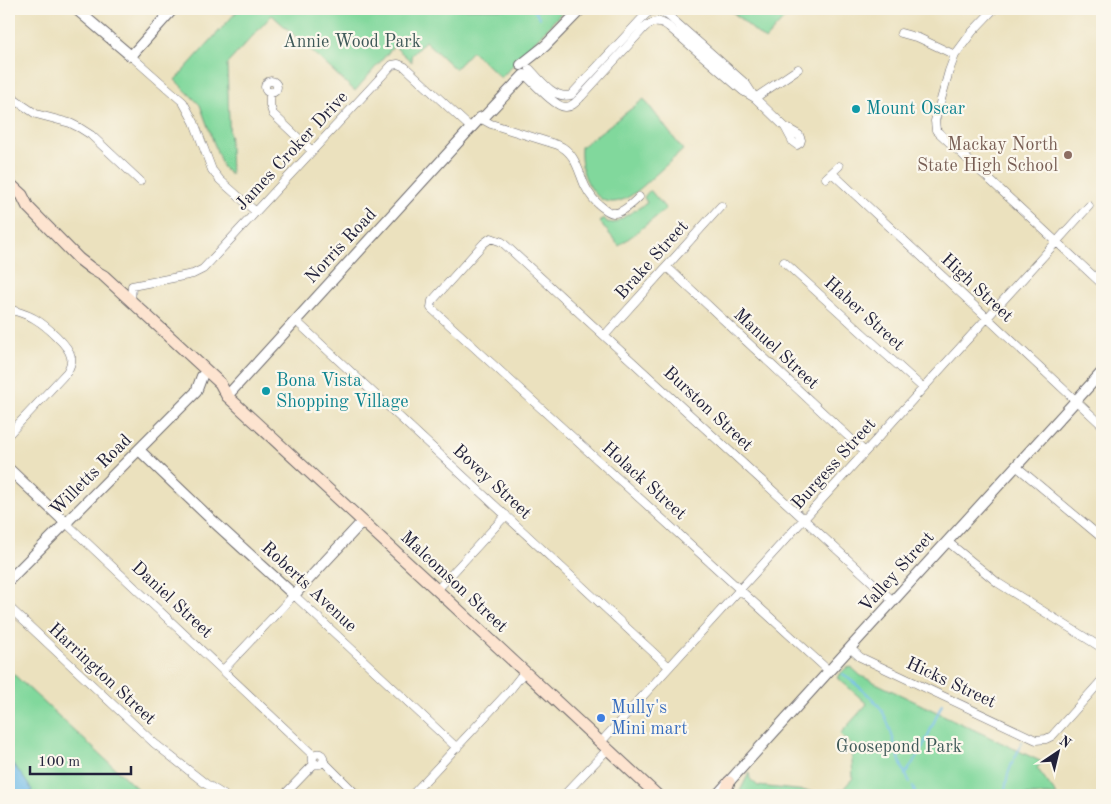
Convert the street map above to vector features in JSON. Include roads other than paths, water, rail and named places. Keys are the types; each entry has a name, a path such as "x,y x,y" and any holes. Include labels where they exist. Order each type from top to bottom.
{"main road":[{"name":"Malcomson Street","path":"9,183 22,195 28,207"},
{"name":"Malcomson Street","path":"9,194 28,207 102,281 202,376 227,396 438,590 657,795"},
{"name":"Malcomson Street","path":"92,269 104,276 220,383 227,396"},
{"path":"724,795 729,782"}],"street":[{"path":"76,9 183,102 192,117 212,170 220,180 256,212"},
{"path":"131,56 173,9"},
{"name":"Norris Road","path":"227,396 471,128 480,118 481,114 513,79 525,70 580,9"},
{"path":"994,9 972,32 955,55 935,121 936,130 1102,284"},
{"path":"525,70 565,108 572,104 584,88 642,24 650,11 659,11 666,14 682,33 713,60 745,93 755,98 785,127"},
{"path":"662,22 666,14"},
{"path":"642,24 662,22 682,33"},
{"path":"902,33 918,38 955,55"},
{"name":"James Croker Drive","path":"131,301 132,286 192,274 203,268 389,67 394,64 401,64 405,67 471,128"},
{"path":"755,98 798,69"},
{"path":"540,84 559,95 569,96 584,88"},
{"path":"270,92 270,105 274,116 312,151"},
{"path":"569,96 572,104"},
{"path":"10,98 36,114 70,123 80,128 140,180"},
{"path":"480,118 489,123 559,145 566,149 573,158 589,192 598,204 610,213 623,209 639,197"},
{"name":"High Street","path":"839,166 829,175 1102,425"},
{"name":"Brake Street","path":"605,335 721,206"},
{"name":"Burgess Street","path":"564,795 668,667 1089,206"},
{"name":"Burston Street","path":"437,315 431,308 432,300 484,242 491,238 502,242 893,600"},
{"name":"Haber Street","path":"784,262 923,388"},
{"name":"Manuel Street","path":"667,267 865,452"},
{"path":"9,310 35,319 46,327 68,349 72,359 67,372 9,434"},
{"name":"Holack Street","path":"437,315 740,588 829,671"},
{"name":"Bovey Street","path":"295,320 668,667"},
{"name":"Valley Street","path":"718,795 1102,372"},
{"name":"Willetts Road","path":"9,580 196,392 202,376"},
{"name":"Roberts Avenue","path":"139,450 457,748"},
{"path":"1016,466 1102,538"},
{"name":"Daniel Street","path":"9,469 317,760 357,795"},
{"path":"438,590 506,515"},
{"path":"223,670 362,522"},
{"path":"948,542 998,584 1102,648"},
{"name":"Harrington Street","path":"9,607 154,743 206,784 224,795"},
{"name":"Hicks Street","path":"850,648 860,657 1036,740 1052,736 1102,680"},
{"path":"412,795 510,690 525,671"},
{"path":"284,795 317,760"}],"water":[{"path":"9,760 32,790 30,795 13,795 9,790"}],"waterway":[{"path":"533,9 540,18"},
{"path":"843,674 868,694 881,709 886,718 901,764 910,782"},
{"path":"905,775 922,749 942,704"},
{"path":"1015,758 1022,742"},
{"path":"1004,795 1008,774 1013,761"},
{"path":"913,787 916,795"}],"place":[{"name":"Mount Oscar","path":"856,109"},
{"name":"Mackay North State High School","path":"1068,155"},
{"name":"Bona Vista Shopping Village","path":"266,391"},
{"name":"Mully's Mini mart","path":"601,718"}],"park label":[{"name":"Annie Wood Park","path":"352,42"},
{"name":"Goosepond Park","path":"899,747"}]}
